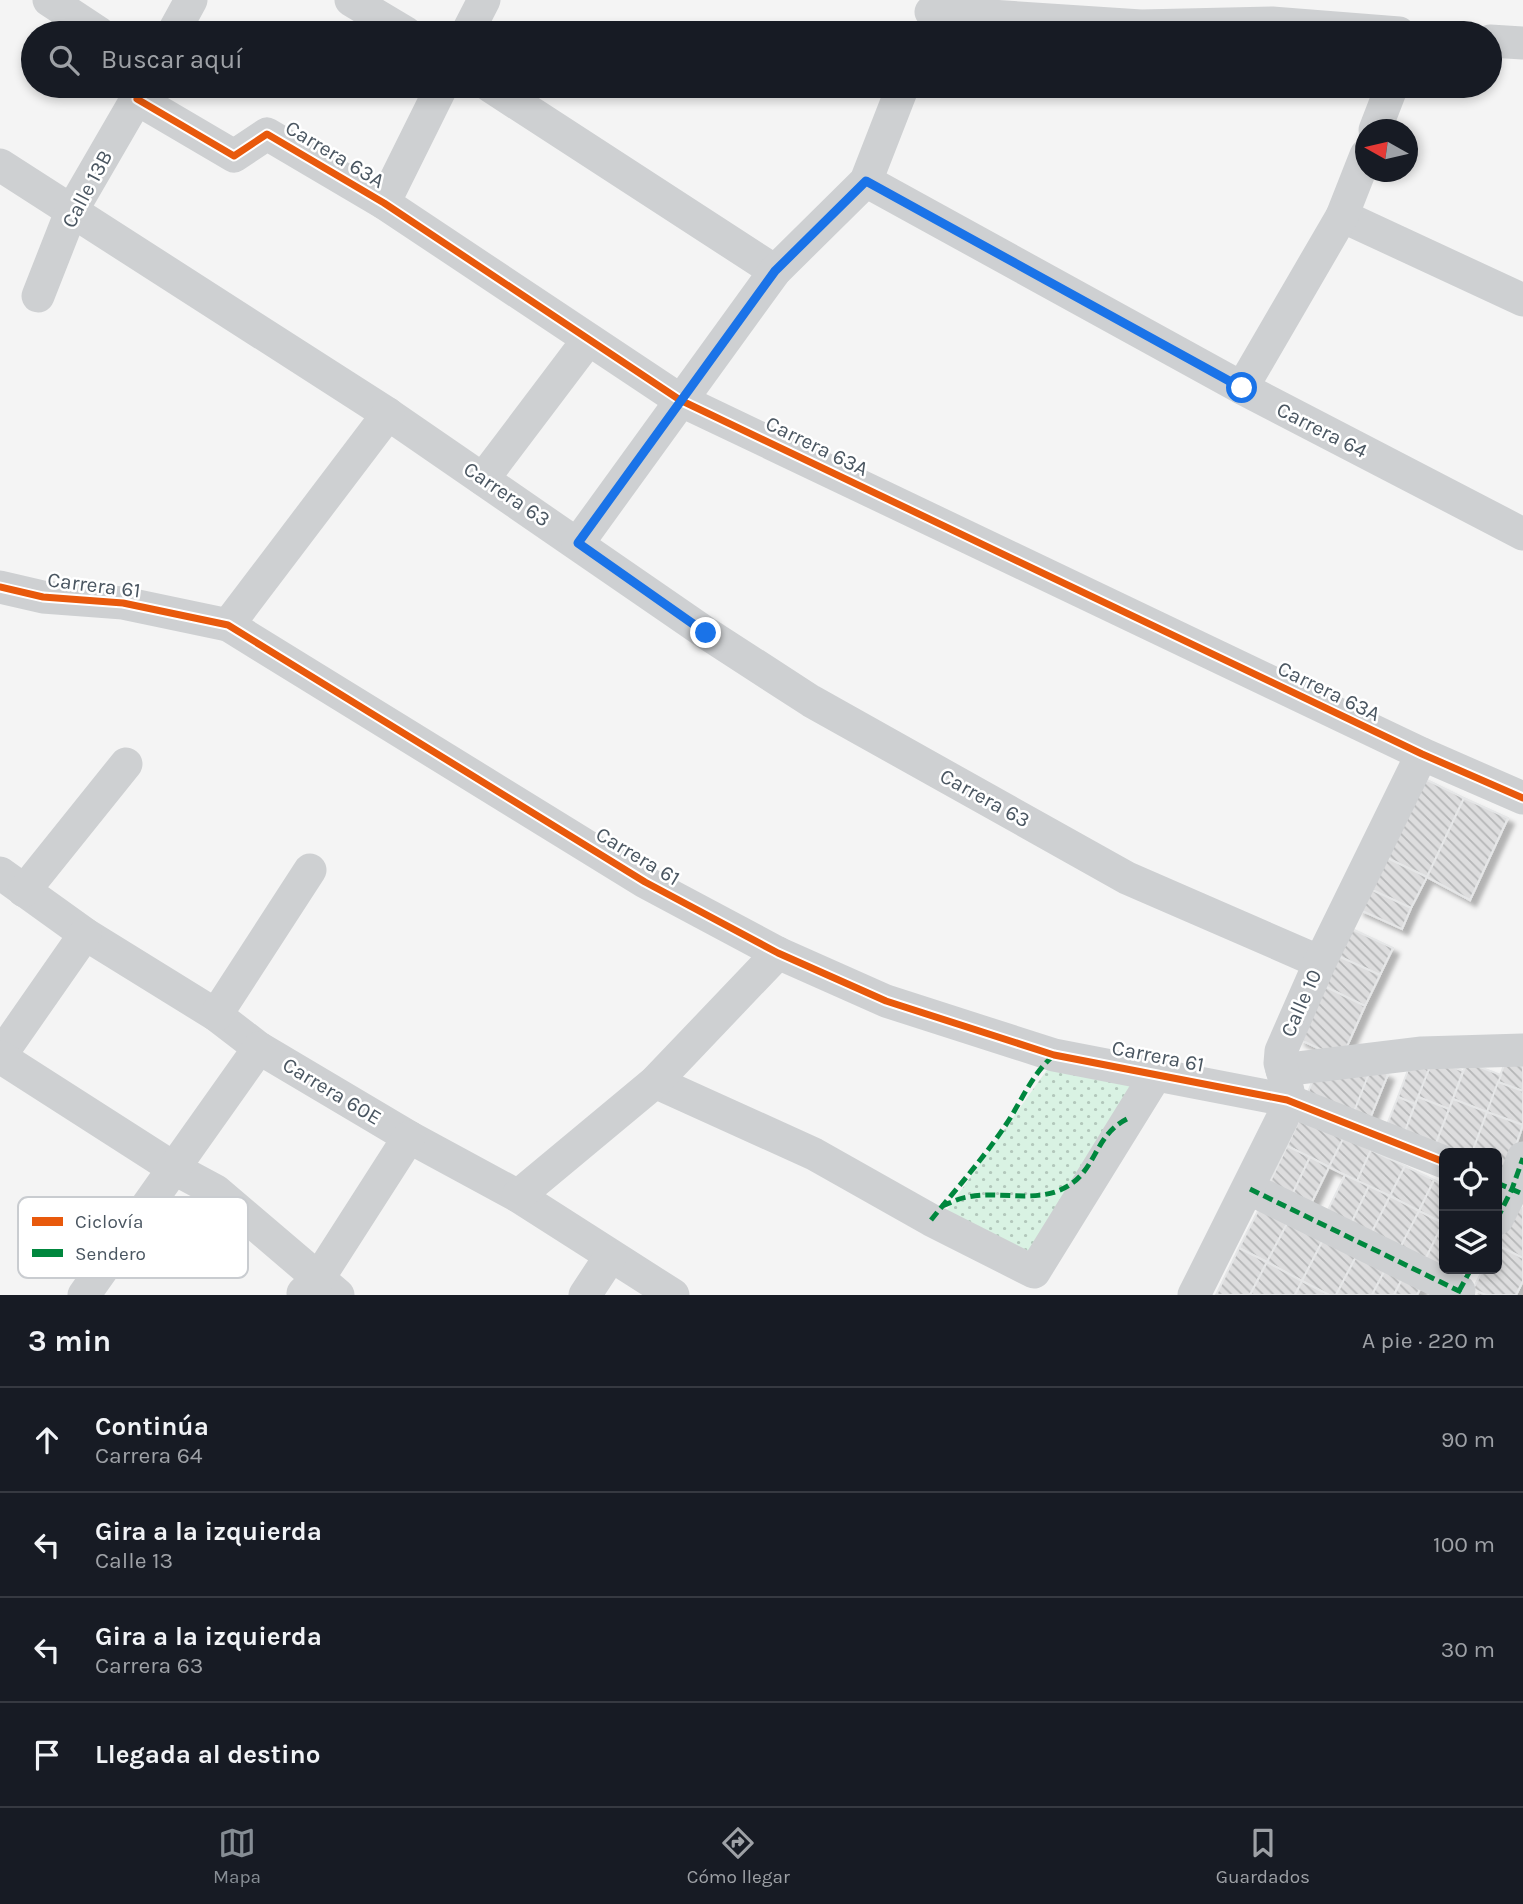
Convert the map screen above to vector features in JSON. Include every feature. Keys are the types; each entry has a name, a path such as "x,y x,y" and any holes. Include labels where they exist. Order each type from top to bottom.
{"street":[{"path":"49,0 81,21"},
{"path":"180,21 191,0"},
{"path":"351,0 386,21"},
{"path":"473,21 484,0"},
{"path":"926,15 1277,12 1329,21"},
{"path":"1502,42 1523,43"},
{"name":"Calle 13B","path":"38,296 71,212 137,98"},
{"name":"Carrera 63A","path":"149,98 234,156 267,134 384,203 681,401 1422,754 1523,797"},
{"path":"384,203 436,98"},
{"path":"508,98 775,271"},
{"path":"578,543 775,271 866,181 898,98"},
{"path":"1379,119 1387,98"},
{"name":"Carrera 63","path":"0,165 388,414 706,633 811,701 1128,878 1320,962"},
{"name":"Carrera 64","path":"866,181 1242,388 1520,523"},
{"path":"1242,388 1342,216 1355,182"},
{"path":"1342,216 1523,300"},
{"path":"484,479 588,341"},
{"path":"228,625 388,414"},
{"name":"Carrera 61","path":"0,587 43,597 122,603 228,625 645,882 778,953 886,1001 1054,1055 1157,1073 1285,1085 1422,1053 1523,1050"},
{"name":"Calle 10","path":"1194,1295 1277,1135 1285,1085 1280,1051 1320,962 1422,754"},
{"path":"12,882 125,764"},
{"path":"216,1015 310,870"},
{"name":"Carrera 60E","path":"12,882 85,933 216,1015 259,1048 409,1138 518,1196 673,1295"},
{"path":"85,933 0,1056 222,1197"},
{"path":"518,1196 655,1082 705,1033 778,953"},
{"path":"155,1197 259,1048"},
{"path":"655,1082 814,1154 1034,1272 1157,1073"},
{"path":"1285,1085 1439,1160"},
{"path":"248,1222 319,1290 409,1138"},
{"path":"1501,1211 1514,1181"},
{"path":"1250,1189 1463,1285"},
{"path":"585,1295 610,1257"},
{"path":"84,1295 96,1278"}],"green space":[{"path":"1054,1060 1149,1080 1034,1264 942,1217"}],"building":[{"path":"1421,777 1464,798 1427,877 1383,856"},
{"path":"1464,798 1508,818 1470,900 1427,877"},
{"path":"1383,856 1427,877 1411,908 1368,888"},
{"path":"1368,888 1411,908 1402,929 1358,909"},
{"path":"1350,928 1393,948 1380,975 1338,956"},
{"path":"1338,956 1380,975 1365,1006 1324,986"},
{"path":"1324,986 1365,1006 1344,1053 1328,1053 1299,1039"},
{"path":"1432,1059 1463,1071 1449,1109 1418,1097"},
{"path":"1506,1059 1523,1066 1523,1091 1498,1082"},
{"path":"1411,1062 1429,1069 1415,1104 1398,1097"},
{"path":"1467,1062 1501,1075 1487,1112 1453,1099"},
{"path":"1371,1067 1388,1074 1369,1121 1353,1114"},
{"path":"1369,1073 1353,1114 1306,1098 1315,1074"},
{"path":"1498,1082 1523,1091 1523,1125 1487,1112"},
{"path":"1398,1097 1415,1104 1404,1134 1386,1127"},
{"path":"1418,1097 1449,1109 1435,1146 1404,1134"},
{"path":"1453,1099 1487,1112 1474,1148 1435,1146"},
{"path":"1487,1112 1523,1125 1506,1173 1502,1171 1502,1148 1474,1148"},
{"path":"1301,1116 1344,1137 1329,1167 1287,1146"},
{"path":"1344,1137 1371,1150 1357,1181 1329,1167"},
{"path":"1287,1146 1310,1157 1291,1197 1268,1186"},
{"path":"1371,1150 1405,1166 1390,1196 1357,1181"},
{"path":"1310,1157 1329,1167 1310,1206 1291,1197"},
{"path":"1405,1166 1434,1180 1419,1211 1390,1196"},
{"path":"1345,1175 1369,1186 1350,1226 1326,1214"},
{"path":"1434,1180 1439,1182 1439,1221 1419,1211"},
{"path":"1369,1186 1390,1196 1370,1236 1350,1226"},
{"path":"1390,1196 1419,1211 1399,1250 1370,1236"},
{"path":"1263,1201 1291,1216 1267,1262 1239,1248"},
{"path":"1515,1204 1523,1208 1523,1258 1502,1248 1502,1234"},
{"path":"1419,1211 1439,1221 1439,1231 1424,1262 1399,1250"},
{"path":"1291,1216 1326,1234 1302,1281 1267,1262"},
{"path":"1439,1231 1439,1270 1424,1262"},
{"path":"1326,1234 1359,1251 1336,1295 1329,1295 1302,1281"},
{"path":"1239,1248 1267,1262 1250,1295 1216,1295"},
{"path":"1502,1248 1523,1258 1523,1281 1516,1295 1486,1295 1473,1289 1480,1274 1502,1274"},
{"path":"1359,1251 1387,1266 1372,1295 1336,1295"},
{"path":"1267,1262 1302,1281 1295,1295 1250,1295"},
{"path":"1387,1266 1404,1275 1394,1295 1372,1295"},
{"path":"1404,1275 1422,1285 1417,1295 1394,1295"},
{"path":"1302,1281 1329,1295 1295,1295"}],"marked path":[{"path":"931,1220 988,1150 1033,1080 1054,1055"},
{"path":"942,1206 978,1195 1033,1196 1055,1192 1080,1177 1107,1135 1129,1118"},
{"path":"1501,1211 1523,1158"},
{"path":"1502,1185 1523,1194"},
{"path":"1250,1189 1459,1291 1457,1295"},
{"path":"1459,1291 1468,1274"}],"cycle path":[{"path":"137,99 234,156 267,134 384,203 680,400 1422,754 1523,798"},
{"path":"0,587 43,597 123,603 228,625 645,882 778,953 886,1001 1054,1055 1287,1100 1439,1160"}],"route":[{"path":"706,633 578,543 775,271 866,181 1242,388"}]}
